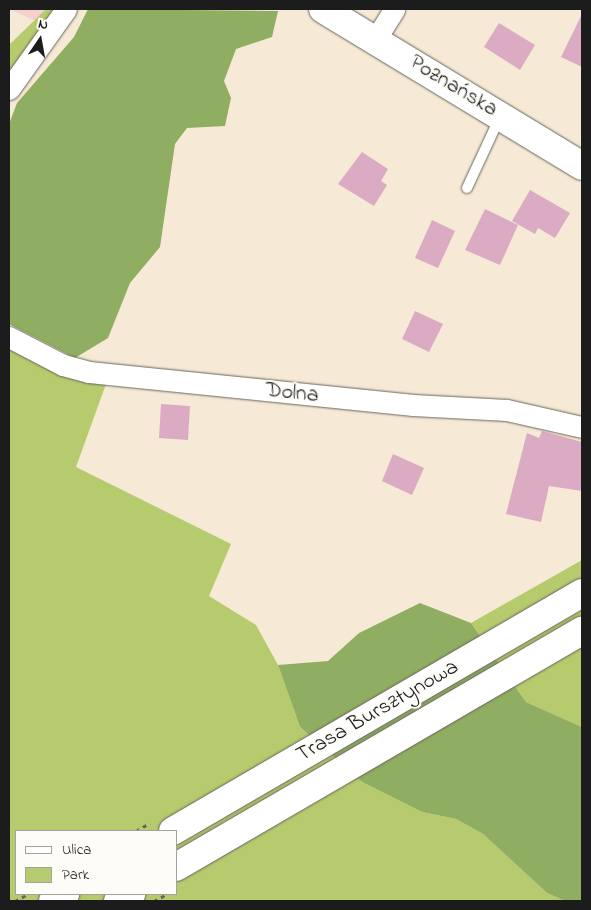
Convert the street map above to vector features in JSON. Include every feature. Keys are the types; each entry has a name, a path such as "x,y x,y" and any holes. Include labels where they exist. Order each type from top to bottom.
{"main road":[{"name":"Poznańska","path":"323,9 582,166"},
{"name":"Trasa Bursztynowa","path":"175,830 582,592"},
{"name":"Trasa Bursztynowa","path":"178,867 582,631"},
{"path":"52,901 63,895"},
{"path":"118,901 129,895"}],"street":[{"path":"9,89 66,9"},
{"path":"375,40 394,9"},
{"name":"Dolna","path":"9,337 56,362 89,372 413,405 506,410 582,427"}],"lane":[{"path":"468,188 486,139 501,117"}],"path":[{"path":"15,901 26,895"},
{"path":"154,901 165,895"}],"shaded area":[{"path":"9,9 59,9 46,26"}],"green space":[{"path":"46,9 59,9 9,78 9,45"},
{"path":"88,9 278,11 272,37 236,49 224,81 231,98 225,126 187,128 175,144 160,247 130,283 108,338 75,358 9,324 9,124 17,103 74,37"},
{"path":"9,342 106,384 76,467 231,544 209,596 256,625 278,665 300,727 362,782 422,812 456,819 483,834 547,893 565,901 9,901"},
{"path":"582,560 582,727 526,702 471,623"},
{"path":"420,603 471,623 526,702 582,727 582,901 565,901 547,893 483,834 456,819 422,812 362,782 300,727 278,665 328,661 359,633"}],"building":[{"path":"582,14 582,67 561,57"},
{"path":"499,23 535,45 520,70 484,47"},
{"path":"362,152 388,169 381,181 387,185 374,206 338,184"},
{"path":"530,190 570,213 555,238 538,228 535,234 512,221"},
{"path":"485,209 518,225 500,265 465,250"},
{"path":"432,220 455,231 438,268 415,258"},
{"path":"415,311 443,324 429,352 402,339"},
{"path":"161,404 190,406 188,440 159,438"},
{"path":"542,431 582,442 582,491 549,486 541,522 506,514 527,433 539,438"},
{"path":"393,454 424,468 412,495 382,481"}]}
